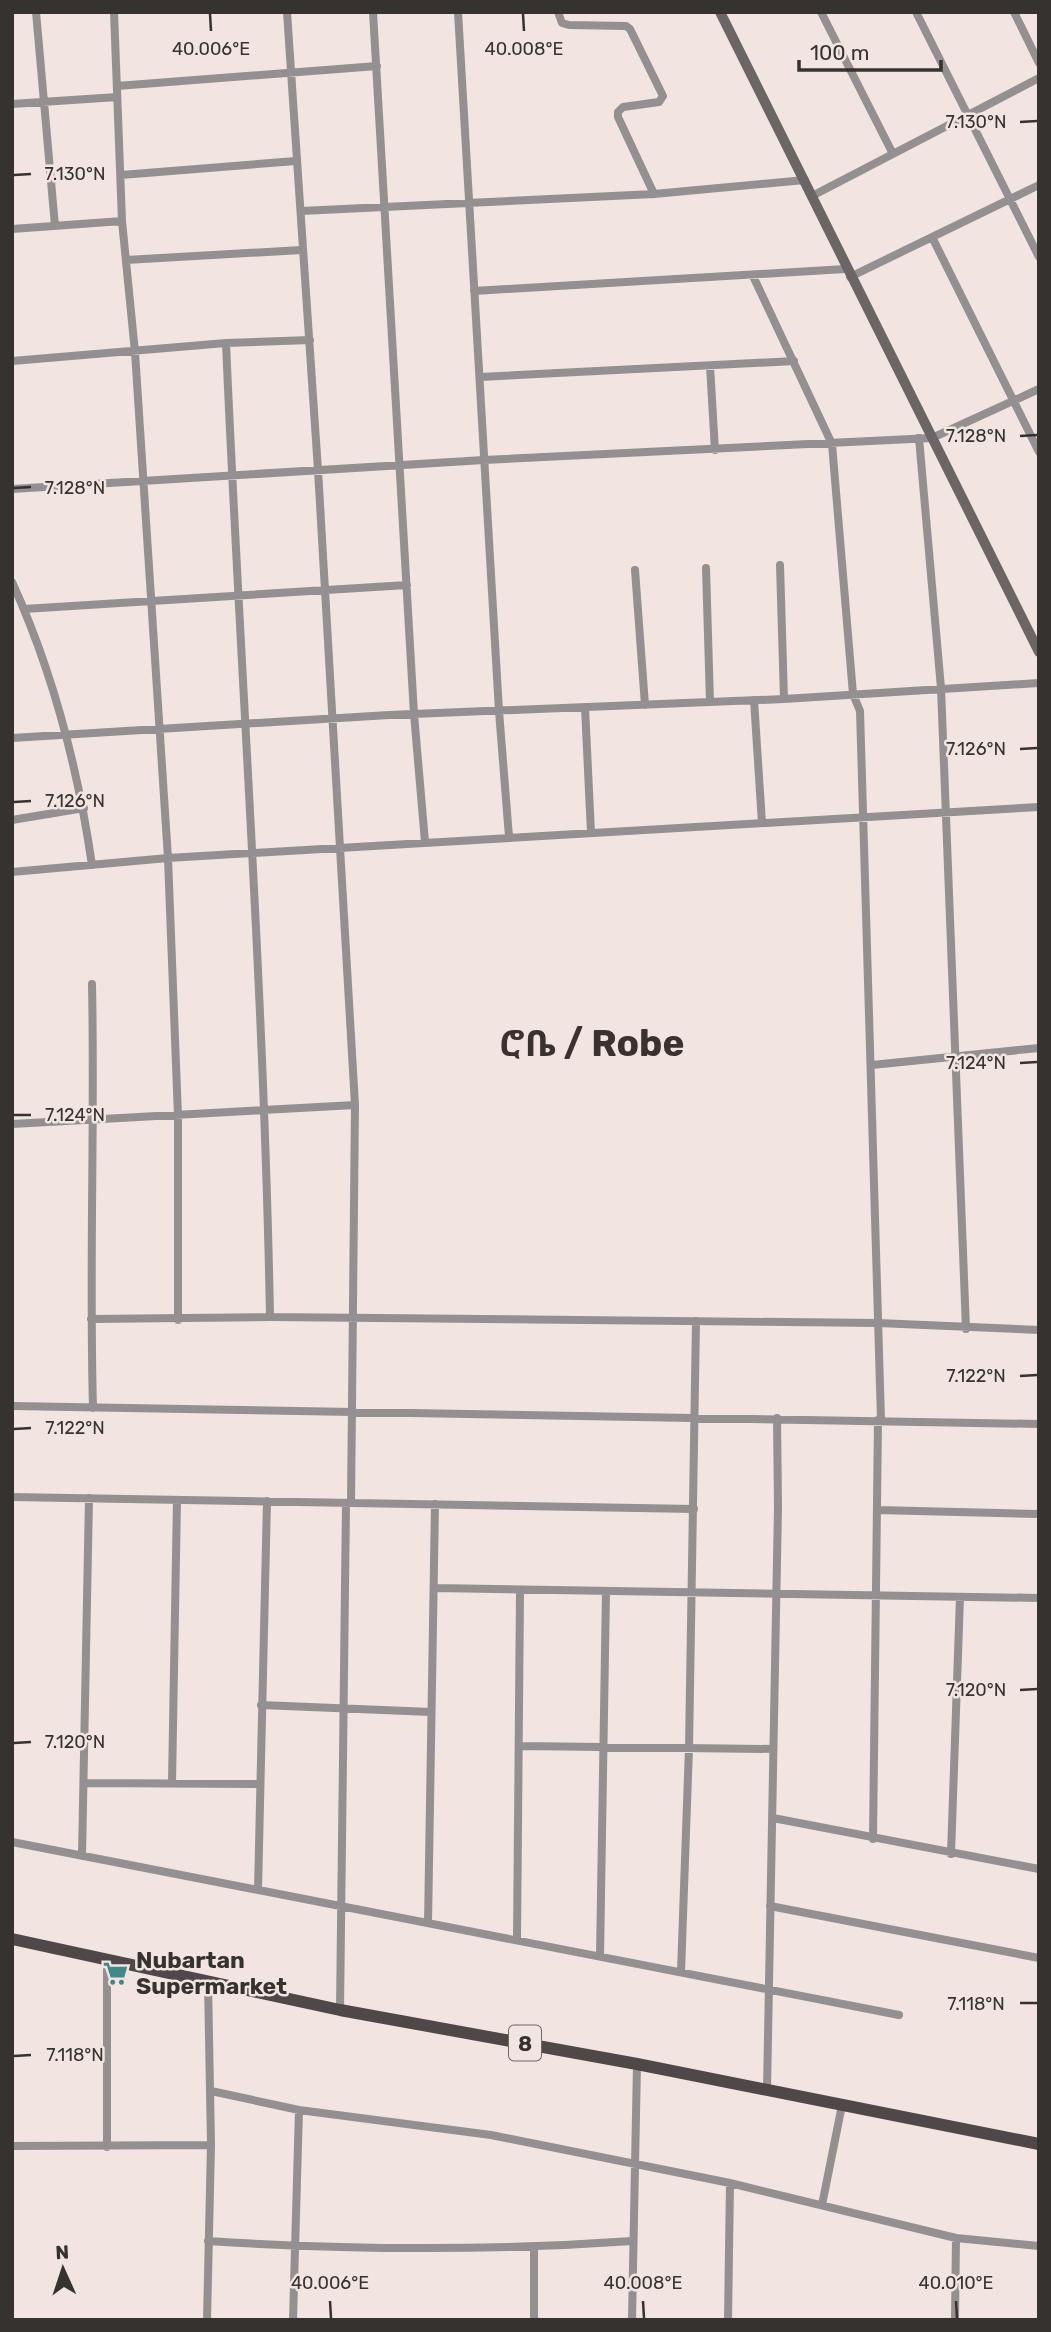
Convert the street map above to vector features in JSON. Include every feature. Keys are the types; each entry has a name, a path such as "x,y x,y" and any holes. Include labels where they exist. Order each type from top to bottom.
{"main road":[{"name":"8","path":"12,1939 340,2010 637,2064 1039,2144"}],"street":[{"path":"36,12 55,226"},
{"path":"114,12 122,221 135,352 168,858 178,1115 178,1320"},
{"path":"287,12 310,340 355,1105 340,2010"},
{"path":"373,12 387,208 414,714 425,842"},
{"path":"458,12 499,711 509,837"},
{"path":"558,12 562,23 569,25 626,26 630,29 663,96 659,102 623,107 618,111 618,117 654,194"},
{"path":"720,12 805,180 847,273 1039,652"},
{"path":"821,12 893,154"},
{"path":"916,12 1039,257"},
{"path":"1014,12 1039,63"},
{"path":"117,86 377,66"},
{"path":"813,197 1039,78"},
{"path":"12,104 117,97"},
{"path":"121,175 296,162"},
{"path":"301,211 654,194 805,180"},
{"path":"474,291 847,273 932,237 1039,185"},
{"path":"12,229 122,221"},
{"path":"932,237 1039,452"},
{"path":"127,261 302,250"},
{"path":"753,276 832,444 853,694 860,711 880,1420 873,1839"},
{"path":"12,361 226,343 310,340"},
{"path":"226,343 250,853 266,1109 270,1317"},
{"path":"480,377 794,361"},
{"path":"710,366 715,450"},
{"path":"12,489 484,460 932,438 1039,389"},
{"path":"919,439 941,688 966,1329"},
{"path":"780,565 784,699"},
{"path":"706,568 710,702"},
{"path":"635,570 645,705"},
{"path":"12,582 24,609 65,736 84,808 92,865"},
{"path":"24,609 407,585"},
{"path":"12,738 414,714 784,699 1039,683"},
{"path":"754,700 762,823"},
{"path":"585,708 592,833"},
{"path":"12,872 168,858 1039,807"},
{"path":"12,820 84,808"},
{"path":"92,984 95,1120 91,1319 93,1408"},
{"path":"872,1065 1039,1048"},
{"path":"12,1124 355,1105"},
{"path":"91,1319 270,1317 696,1321 878,1323 966,1329 1039,1329"},
{"path":"681,1972 693,1592 696,1321"},
{"path":"12,1406 1039,1424"},
{"path":"767,2090 777,1418"},
{"path":"12,1497 694,1509"},
{"path":"82,1856 89,1498"},
{"path":"172,1783 177,1500"},
{"path":"258,1890 258,1784 267,1501"},
{"path":"428,1923 435,1504"},
{"path":"877,1510 1039,1514"},
{"path":"435,1588 520,1592 1039,1598"},
{"path":"600,1956 607,1591"},
{"path":"517,1940 520,1592"},
{"path":"951,1854 960,1597"},
{"path":"261,1705 431,1712"},
{"path":"519,1746 773,1749"},
{"path":"84,1783 258,1784"},
{"path":"773,1818 1039,1869"},
{"path":"12,1842 899,2015"},
{"path":"770,1906 1039,1958"},
{"path":"107,1958 107,2147"},
{"path":"207,2320 211,2145 208,1982"},
{"path":"632,2320 637,2064"},
{"path":"211,2091 299,2110 491,2135 730,2183 956,2238 1039,2246"},
{"path":"822,2205 842,2105"},
{"path":"293,2320 299,2110"},
{"path":"12,2146 211,2145"},
{"path":"728,2320 730,2183"},
{"path":"955,2320 956,2238"},
{"path":"208,2242 294,2246 534,2248 632,2241"},
{"path":"534,2248 534,2320"}],"place":[{"name":"Nubartan Supermarket","path":"116,1973"}],"district":[{"name":"ሮቤ / Robe","path":"592,1043"}]}
